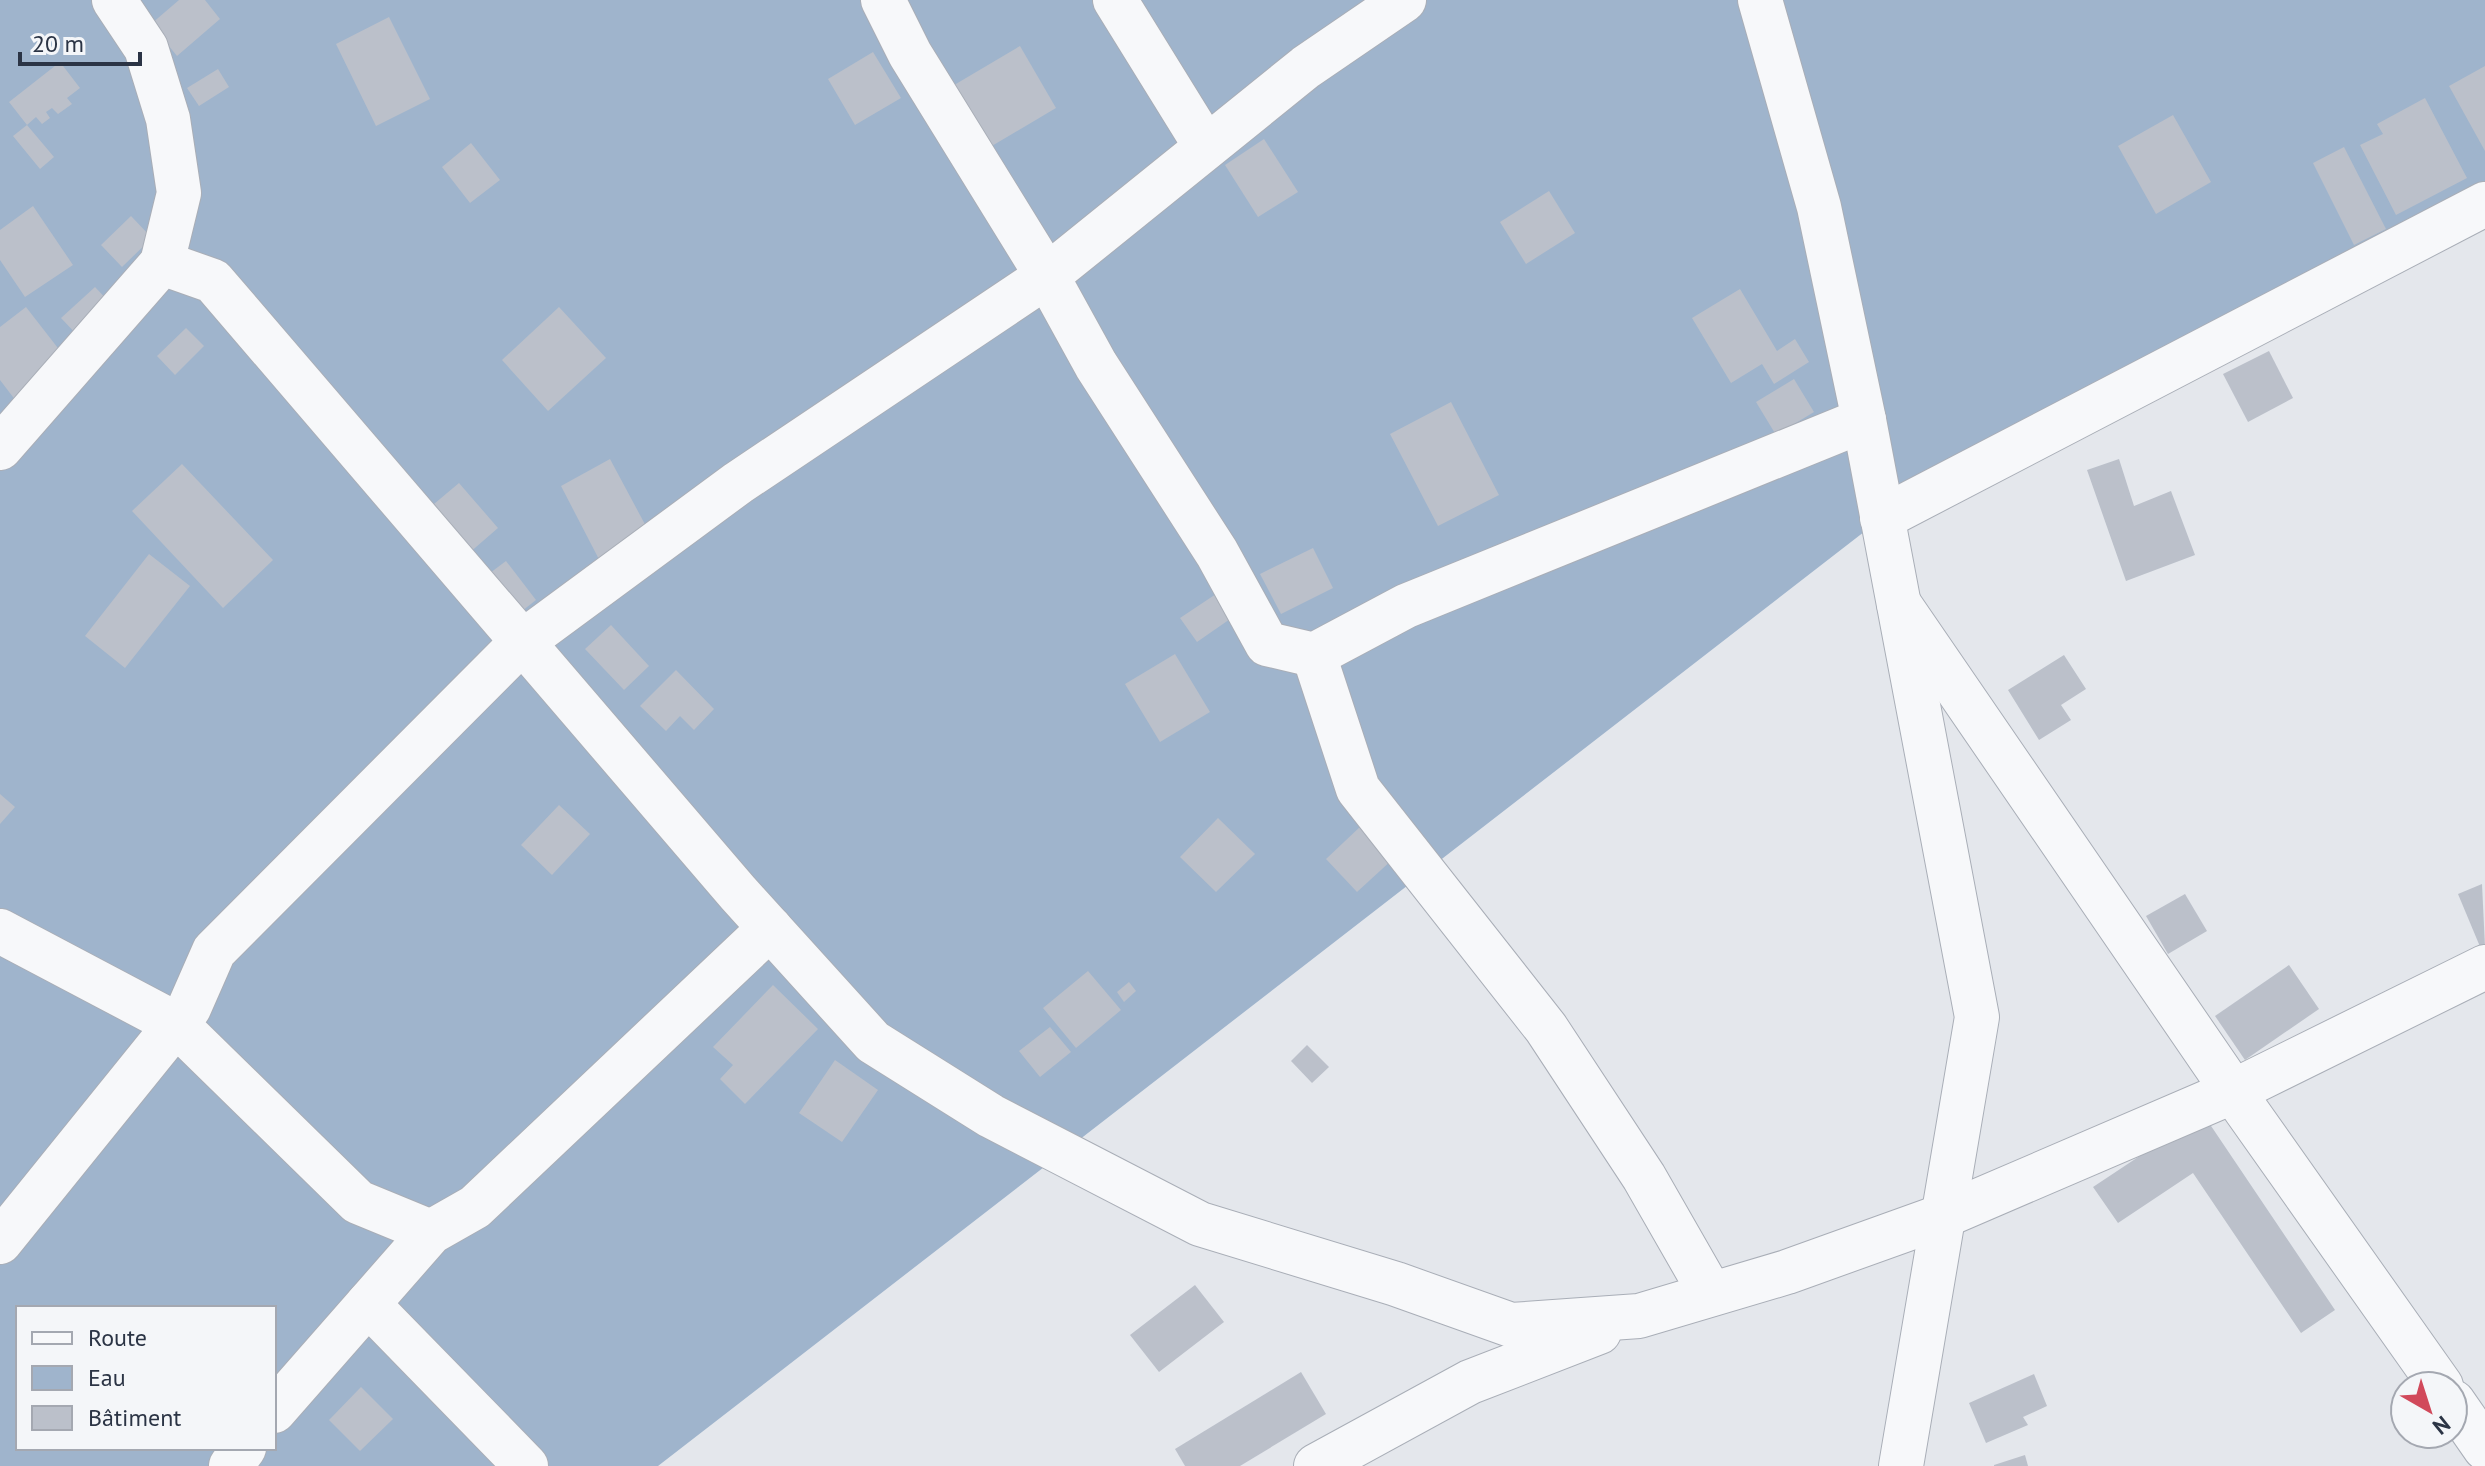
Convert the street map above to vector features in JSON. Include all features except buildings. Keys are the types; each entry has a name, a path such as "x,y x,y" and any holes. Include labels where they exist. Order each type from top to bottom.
{"street":[{"path":"0,448 162,263 179,193 168,119 146,48 114,0"},
{"path":"883,0 910,54 1047,276 1096,365 1217,553 1267,644 1314,655 1406,606 1864,420"},
{"path":"1115,0 1206,147"},
{"path":"0,1242 189,1008 214,951 521,643 738,483 1047,276 1306,67 1404,0"},
{"path":"1760,0 1819,207 1864,420 1977,1017 1901,1466"},
{"path":"1882,518 2485,204"},
{"path":"162,263 213,281 521,643 873,1042 991,1116 1200,1224 1396,1284 1511,1325 1639,1316"},
{"path":"1899,604 2430,1370"},
{"path":"1314,655 1358,789 1546,1028 1644,1177 1711,1294"},
{"path":"276,1409 431,1232 475,1207 770,928"},
{"path":"0,931 176,1024 358,1202 431,1232"},
{"path":"1316,1466 1470,1382 1639,1316 1787,1272 1943,1216 2234,1091 2485,967"},
{"path":"368,1304 526,1466"},
{"path":"2469,1425 2485,1448"}],"water":[{"path":"0,0 2485,0 2485,204 1882,518 658,1466 0,1466"}]}
